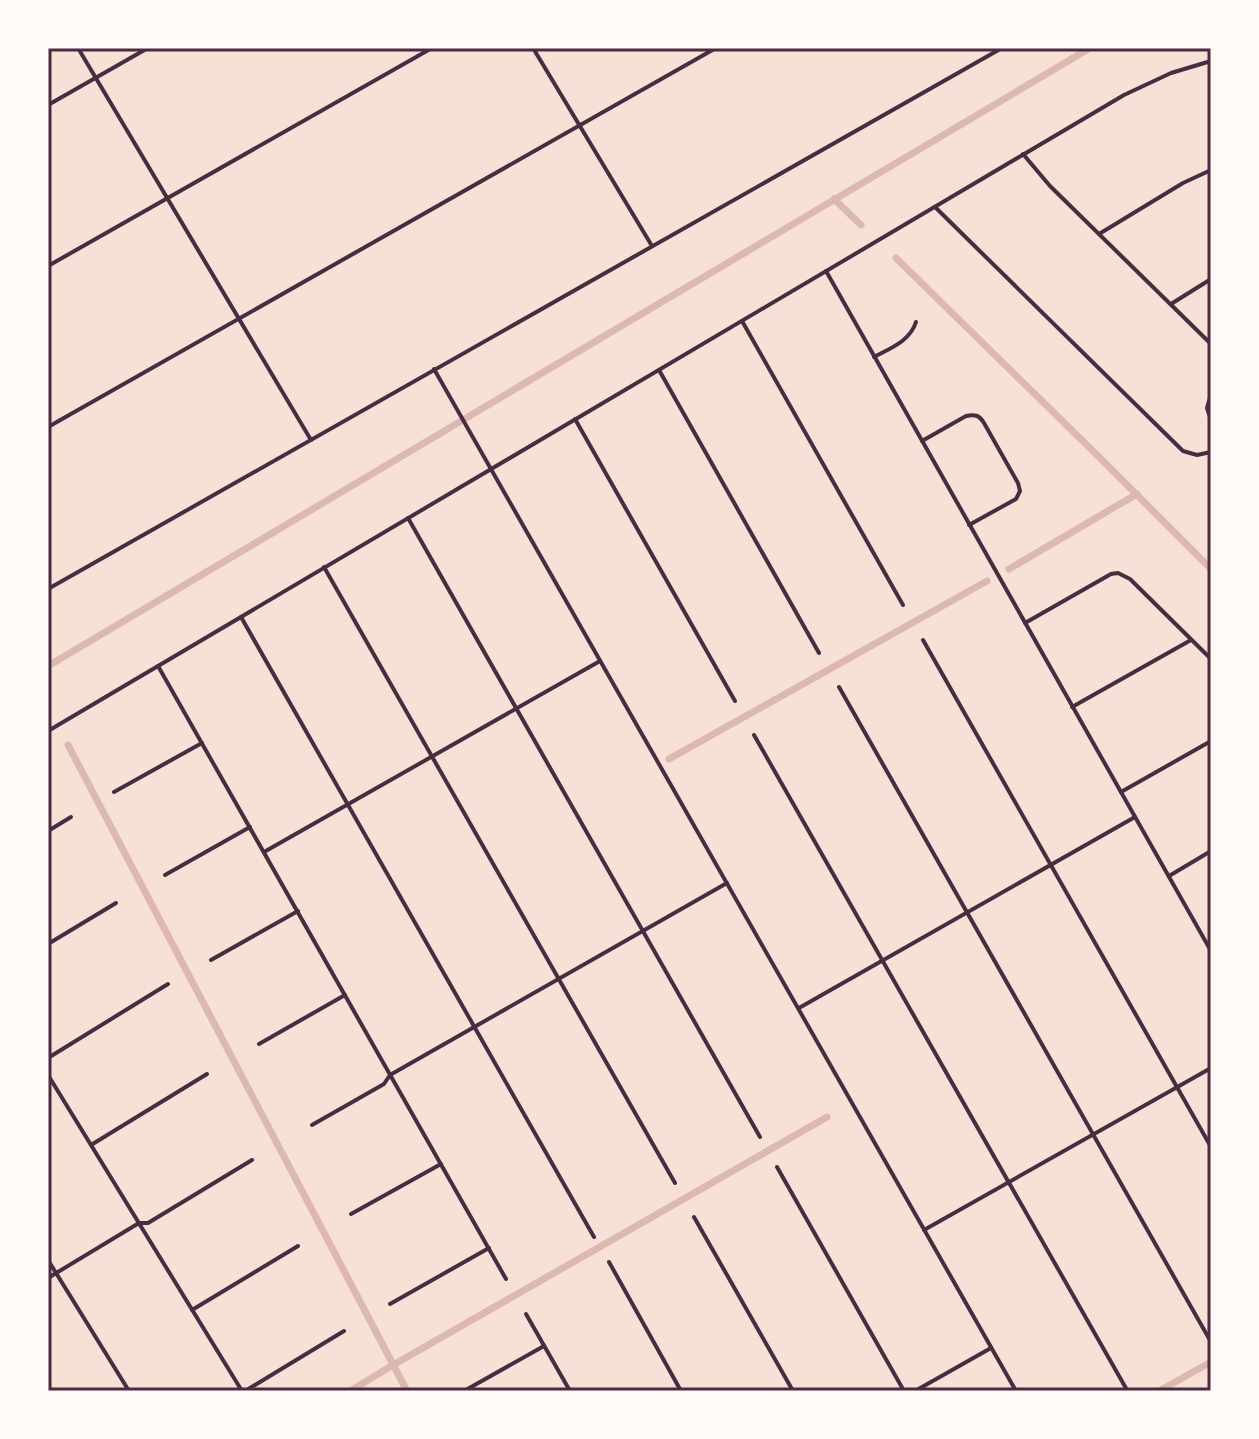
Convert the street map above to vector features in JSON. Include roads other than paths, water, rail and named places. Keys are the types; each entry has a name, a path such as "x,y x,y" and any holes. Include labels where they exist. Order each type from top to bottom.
{"street":[{"path":"78,48 311,440"},
{"path":"48,105 148,48"},
{"path":"48,266 432,48"},
{"path":"533,48 652,246"},
{"path":"48,427 716,48"},
{"path":"988,48 991,54"},
{"path":"48,589 1002,48"},
{"path":"48,731 1023,154 1140,87 1171,73 1211,61"},
{"path":"1023,154 1050,186 1211,344"},
{"path":"1099,234 1183,183 1211,170"},
{"path":"935,207 1183,451 1197,455 1211,452"},
{"path":"826,271 1211,951"},
{"path":"1171,304 1211,279"},
{"path":"742,321 903,605"},
{"path":"874,357 909,336 916,322"},
{"path":"434,369 1016,1391"},
{"path":"659,370 819,653"},
{"path":"1211,394 1207,408 1211,420"},
{"path":"922,441 966,416 973,414 980,417 1018,483 1020,491 1016,499 969,525"},
{"path":"575,419 735,701"},
{"path":"408,518 760,1137"},
{"path":"324,567 675,1183"},
{"path":"1025,623 1111,574 1118,573 1130,579 1211,659"},
{"path":"241,617 594,1237"},
{"path":"923,640 1211,1147"},
{"path":"1072,707 1191,640"},
{"path":"264,852 600,661"},
{"path":"158,666 506,1279"},
{"path":"839,687 1211,1342"},
{"path":"754,735 1127,1390"},
{"path":"1121,792 1211,741"},
{"path":"114,792 202,743"},
{"path":"48,831 71,817"},
{"path":"799,1008 1135,817"},
{"path":"165,875 250,827"},
{"path":"1169,876 1211,851"},
{"path":"312,1125 384,1084 390,1075 727,883"},
{"path":"48,944 116,903"},
{"path":"211,960 298,911"},
{"path":"48,1058 168,984"},
{"path":"259,1044 345,995"},
{"path":"924,1230 1211,1068"},
{"path":"91,1145 207,1074"},
{"path":"48,1075 244,1391 344,1331"},
{"path":"48,1278 139,1223 148,1223 252,1160"},
{"path":"351,1214 441,1164"},
{"path":"777,1167 904,1391"},
{"path":"694,1217 793,1391"},
{"path":"192,1310 298,1246"},
{"path":"390,1304 489,1248"},
{"path":"48,1260 129,1391"},
{"path":"609,1262 681,1391"},
{"path":"526,1314 570,1391"},
{"path":"464,1391 544,1346"},
{"path":"915,1391 991,1348"}],"waterway":[{"path":"48,666 1090,48"},
{"path":"834,199 861,225"},
{"path":"896,258 1211,569"},
{"path":"1009,569 1137,494"},
{"path":"669,759 987,581"},
{"path":"68,745 407,1391"},
{"path":"350,1391 827,1117"},
{"path":"1159,1391 1211,1362"}]}
